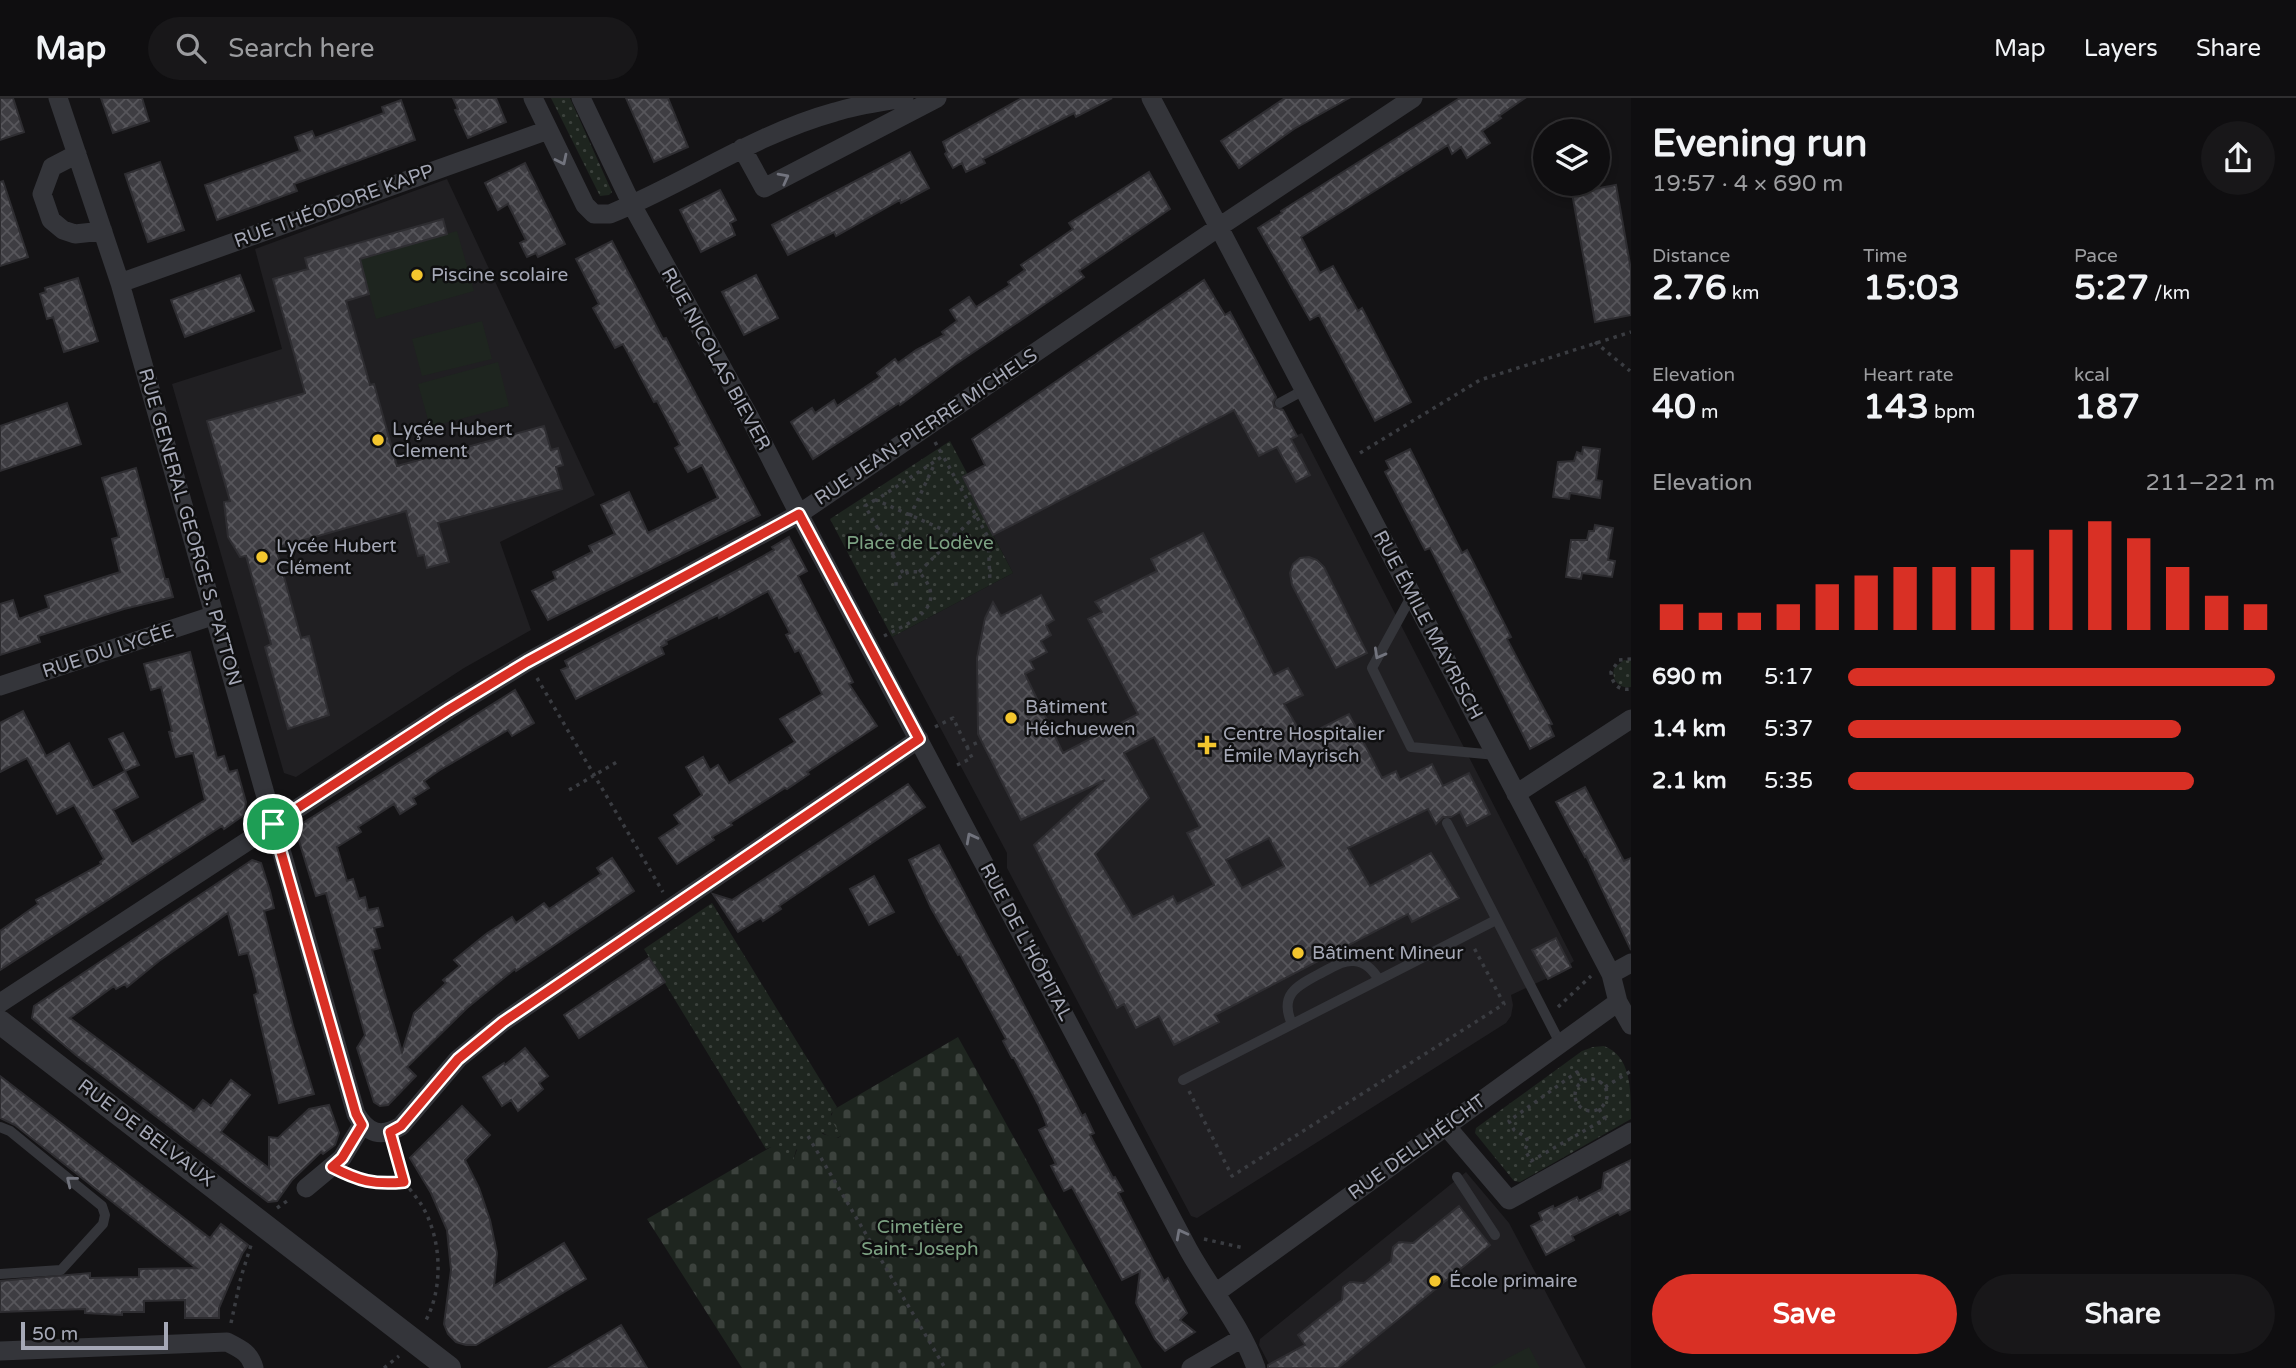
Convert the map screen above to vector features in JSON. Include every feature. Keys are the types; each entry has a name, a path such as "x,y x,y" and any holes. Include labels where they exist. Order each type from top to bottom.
{"street":[{"name":"RUE GENERAL GEORGE S. PATTON","path":"58,98 120,283 356,1114 362,1125"},
{"path":"533,98 585,205 594,214 610,215 832,105 904,98"},
{"name":"RUE NICOLAS BIEVER","path":"581,98 632,205 749,416 799,514"},
{"path":"742,148 764,188 937,98"},
{"name":"RUE ÉMILE MAYRISCH","path":"1151,98 1608,969 1618,1002 1631,1025"},
{"name":"RUE JEAN-PIERRE MICHELS","path":"0,1003 448,710 527,662 799,514 1413,98"},
{"name":"RUE THÉODORE KAPP","path":"120,283 548,130"},
{"path":"76,154 52,167 42,194 51,220 63,230 75,234 103,230"},
{"name":"RUE DE L'HÔPITAL","path":"799,514 1188,1249 1217,1292 1256,1368"},
{"name":"RUE DU LYCÉE","path":"0,686 215,615"},
{"path":"1516,794 1631,719"},
{"path":"306,1188 342,1158 362,1125 371,1131 390,1132 401,1126 458,1059 503,1022 919,739"},
{"path":"1608,969 1631,963"},
{"name":"RUE DELLHÉICHT","path":"1217,1292 1618,1002"},
{"name":"RUE DE BELVAUX","path":"0,1021 449,1368"},
{"path":"1446,1126 1509,1200 1631,1132"},
{"path":"1191,1368 1242,1338"},
{"path":"0,1351 227,1342 251,1358 254,1368"}],"lane":[{"path":"1280,403 1304,390"},
{"path":"1412,594 1372,668 1411,747 1496,755"},
{"path":"1447,823 1560,1043"},
{"path":"1183,1080 1496,920"},
{"path":"1292,1024 1287,1013 1287,1002 1292,992 1300,984 1343,962 1364,964 1373,970 1379,980"},
{"path":"0,1127 10,1132 102,1206 105,1215 103,1224 61,1270 0,1274"},
{"path":"1457,1177 1495,1235"}],"path":[{"path":"1343,463 1480,380 1631,332"},
{"path":"1595,342 1630,371"},
{"path":"903,573 865,506 943,456 988,537 990,581"},
{"path":"892,555 936,461"},
{"path":"876,500 987,549"},
{"path":"919,572 976,515"},
{"path":"885,635 922,616 927,609 930,590 919,572 903,573 896,581 896,590"},
{"path":"1631,659 1619,660 1611,672 1615,685 1620,689 1631,689"},
{"path":"527,662 672,907"},
{"path":"935,727 953,718 972,758 957,765"},
{"path":"967,747 981,741"},
{"path":"569,790 617,762"},
{"path":"1183,1080 1231,1176 1504,1004 1468,935"},
{"path":"1547,1018 1608,969"},
{"path":"1572,1064 1582,1081"},
{"path":"1605,1087 1631,1071"},
{"path":"1577,1072 1509,1121 1514,1130 1526,1137 1525,1150 1531,1161 1605,1119 1599,1109"},
{"path":"1582,1081 1598,1081 1605,1087 1605,1103 1599,1109 1590,1111 1577,1103 1576,1088 1582,1081"},
{"path":"384,1368 394,1362 414,1340 431,1307 437,1288 438,1259 433,1231 422,1205 404,1182 390,1132"},
{"path":"808,1136 945,1368"},
{"path":"332,1167 354,1178 378,1184 404,1182"},
{"path":"227,1342 247,1256 262,1223 272,1211 306,1188"},
{"path":"1188,1249 1204,1239 1270,1253"}],"shaded area":[{"name":"Lyçée Hubert Clement","path":"447,179 595,495 500,542 531,630 464,668 296,777 284,773 172,384 282,349 255,249"},
{"name":"Centre Hospitalier Émile Mayrisch","path":"1242,333 1297,435 1302,433 1574,961 1570,964 1571,967 1511,995 1513,1005 1511,1016 1506,1023 1197,1218 1191,1216 1007,868 1007,853 892,637 1013,573 963,477 985,465 972,439 999,420 1004,429 1219,346"},
{"name":"École primaire","path":"1466,1172 1509,1223 1586,1368 1271,1368 1259,1345 1260,1339"}],"green space":[{"path":"551,98 570,98 612,192 609,195 600,196"},
{"name":"Piscine scolaire","path":"457,231 474,291 376,319 360,259"},
{"path":"482,321 492,359 422,376 412,339"},
{"path":"498,362 509,406 430,427 418,384"},
{"name":"Place de Lodève","path":"950,441 968,475 963,478 1013,573 892,637 830,519"},
{"path":"1624,660 1631,661 1631,687 1620,685 1615,680 1614,668"},
{"path":"712,903 837,1107 831,1114 841,1136 834,1139 823,1133 796,1150 790,1165 771,1147 766,1149 644,949"},
{"name":"Cimetière Saint-Joseph","path":"958,1037 1142,1368 742,1368 647,1219 771,1147 779,1148 790,1165 800,1141 815,1132 838,1138 841,1136 831,1119 833,1110"},
{"path":"1604,1046 1620,1057 1628,1075 1631,1119 1520,1182 1514,1181 1475,1133 1476,1128 1582,1051"},
{"path":"1529,1347 1540,1368 1489,1368"}],"building":[{"path":"0,98 13,98 24,132 0,140"},
{"path":"101,98 142,98 149,121 113,133"},
{"path":"453,98 496,98 506,122 468,138 455,110 458,109"},
{"path":"626,98 668,98 688,147 654,162"},
{"path":"1022,98 1112,98 1076,117 1074,113 1034,133 983,159 985,163 966,172 962,163 953,168 945,154 947,152 943,142"},
{"path":"1285,98 1349,98 1294,129 1239,168 1221,141"},
{"path":"1460,98 1525,98 1482,131 1490,143 1467,158 1461,147 1452,154 1448,145 1301,237 1320,273 1333,266 1358,311 1362,308 1411,402 1375,421 1319,315 1310,320 1258,228"},
{"path":"401,100 415,140 294,184 297,191 217,220 205,185 300,151 295,137 312,131 315,138 384,113 382,107"},
{"path":"910,152 929,188 901,203 900,200 836,236 834,232 788,255 772,225"},
{"path":"160,162 184,230 148,242 125,174"},
{"path":"525,163 565,244 538,257 536,253 527,257 520,243 526,240 508,204 498,210 485,183"},
{"path":"1149,172 1170,209 1079,271 1084,277 1067,289 900,405 899,403 813,459 791,422 812,408 815,413 834,400 837,406 880,377 877,373 895,359 898,363 944,335 942,332 957,321 950,310 969,297 976,307 1010,285 1008,282 1025,270 1021,265 1073,229 1069,223"},
{"path":"3,181 28,257 0,266 0,182"},
{"path":"1616,185 1631,270 1631,315 1595,322 1573,196 1610,196 1610,186"},
{"path":"720,190 736,220 730,223 735,235 701,252 680,210"},
{"path":"443,219 447,234 360,259 369,294 346,301 370,385 374,384 397,466 544,426 551,450 558,448 563,465 556,467 562,489 438,523 449,562 427,568 424,555 418,556 406,511 276,548 301,638 309,636 329,715 288,729 265,647 271,644 246,556 240,557 228,537 224,502 230,501 207,421 305,393 273,279 308,269 305,258"},
{"path":"612,241 760,515 548,620 532,591 556,579 553,572 592,552 589,546 615,534 601,505 629,492 648,533 718,498 702,465 688,472 675,448 680,445 657,401 654,402 623,344 615,348 593,308 599,304 576,259"},
{"path":"240,275 254,311 185,337 171,300"},
{"path":"756,275 778,318 744,335 722,292"},
{"path":"78,278 98,341 64,352 53,317 47,319 40,294 46,292 45,288"},
{"path":"1204,280 1225,315 1230,312 1276,397 1274,407 1283,410 1297,436 1291,439 1310,475 1296,482 1277,447 1259,456 1234,410 993,535 963,477 985,465 972,439"},
{"path":"67,403 81,444 0,471 0,426"},
{"path":"1583,447 1600,449 1596,480 1602,481 1600,498 1570,493 1569,499 1553,497 1558,462 1574,461 1577,452 1582,454"},
{"path":"1410,449 1462,553 1467,550 1511,637 1507,639 1552,724 1549,725 1554,736 1530,749 1430,548 1425,550 1385,472 1390,469 1386,461"},
{"path":"136,468 165,579 168,579 173,597 38,636 40,642 0,655 0,604 13,600 19,619 49,608 45,596 120,572 112,539 119,537 102,478"},
{"path":"1595,525 1613,528 1608,560 1615,561 1612,577 1582,573 1581,579 1566,577 1571,540 1587,540 1589,531 1594,531"},
{"path":"1203,533 1274,675 1288,668 1303,695 1284,704 1303,737 1349,714 1382,778 1396,771 1400,780 1432,764 1443,786 1469,773 1490,814 1467,826 1460,812 1451,817 1443,817 1436,824 1428,809 1348,848 1370,886 1431,853 1459,898 1412,922 1408,914 1215,1015 1219,1022 1174,1045 1159,1016 1136,1028 1124,1004 1117,1008 1034,845 1105,780 1021,820 978,734 977,658 985,618 993,602 1001,616 1041,595 1054,620 1046,625 1051,635 1041,641 1047,652 1030,661 1034,669 1025,674 1063,753 1138,714 1088,619 1102,612 1095,602 1157,571 1151,559","holes":["1154,737 1200,827 1187,833 1214,885 1177,904 1173,896 1133,917 1095,854 1149,798 1124,753","1269,838 1284,866 1242,888 1226,860"]},
{"path":"789,537 807,571 798,576 853,682 849,684 877,726 807,772 809,774 787,789 730,823 732,825 712,837 714,840 677,864 659,838 680,824 674,815 702,795 686,767 703,757 710,770 718,765 729,783 795,742 780,719 822,694 799,650 795,652 786,635 790,633 768,591 719,618 718,615 666,641 667,644 661,647 664,654 576,699 561,670 568,667 565,661 774,550 772,547"},
{"path":"1309,557 1324,567 1367,653 1336,668 1292,585 1290,573 1293,564 1300,558"},
{"path":"190,652 217,758 224,756 229,772 237,770 246,802 244,815 224,829 222,826 0,970 0,931 38,904 36,900 101,864 104,859 74,805 57,814 27,758 0,772 0,723 23,711 46,756 69,743 93,788 125,771 138,797 113,810 132,844 205,800 193,753 176,757 161,687 151,690 144,664"},
{"path":"515,690 534,723 512,736 508,730 440,770 424,781 429,788 413,798 416,804 400,814 394,804 358,827 361,832 337,847 347,881 353,879 359,899 365,897 368,910 378,908 383,926 374,928 380,948 372,950 402,1052 414,1013 446,983 443,980 460,966 454,960 486,934 512,917 516,923 544,903 549,909 601,874 597,868 612,858 634,891 516,971 515,969 467,1008 407,1067 416,1076 388,1105 380,1106 374,1102 357,1048 365,1035 326,893 316,896 295,828"},
{"path":"123,733 139,765 125,771 109,739"},
{"path":"908,784 925,807 779,906 781,909 738,932 713,894 732,900"},
{"path":"1585,787 1624,861 1631,858 1631,950 1586,856 1556,802"},
{"path":"939,845 1082,1116 1085,1114 1094,1133 1090,1135 1123,1191 1118,1193 1164,1281 1168,1278 1187,1313 1180,1320 1195,1332 1165,1351 1155,1339 1136,1303 1140,1271 1122,1280 1072,1187 1064,1191 1051,1166 1056,1164 1039,1130 1047,1126 1039,1106 960,954 958,955 931,908 909,860"},
{"path":"252,860 261,863 270,891 274,908 264,911 293,1026 314,1094 279,1103 254,995 258,993 254,975 248,953 239,955 228,913 127,987 125,984 116,989 114,986 70,1018 194,1111 203,1100 211,1106 231,1080 250,1095 221,1132 269,1168 269,1137 278,1138 309,1109 329,1105 339,1133 335,1145 323,1154 321,1152 292,1180 277,1201 268,1202 77,1056 32,1018 34,1006"},
{"path":"874,876 894,912 869,925 850,889"},
{"path":"1556,938 1571,967 1548,979 1532,950"},
{"path":"649,958 665,982 579,1038 564,1015"},
{"path":"525,1048 548,1076 539,1083 543,1089 518,1111 511,1100 502,1106 483,1077 504,1063 505,1065"},
{"path":"0,1076 210,1238 221,1224 248,1245 219,1308 219,1318 185,1318 185,1300 144,1301 144,1312 122,1312 122,1315 85,1313 85,1309 0,1312 0,1281 90,1273 90,1278 139,1277 139,1269 196,1268 15,1125 0,1118"},
{"path":"462,1106 490,1135 465,1160 479,1188 490,1220 497,1253 494,1286 564,1243 586,1279 476,1345 456,1342 448,1334 444,1324 451,1270 447,1230 431,1193 410,1158"},
{"path":"1631,1160 1631,1209 1620,1215 1618,1212 1572,1236 1574,1240 1546,1255 1531,1226 1542,1220 1539,1213 1553,1206 1554,1209 1577,1197 1579,1201 1602,1189 1604,1173"},
{"path":"1459,1206 1490,1245 1338,1368 1268,1368 1268,1365 1305,1345 1298,1335 1342,1300 1343,1287 1350,1282 1364,1283 1391,1261 1393,1247 1399,1242 1413,1243"},
{"path":"621,1325 647,1368 549,1368"}],"place":[{"name":"Piscine scolaire","path":"417,275"},
{"name":"Lyçée Hubert Clement","path":"378,440"},
{"name":"Lycée Hubert Clément","path":"262,557"},
{"name":"Bâtiment Héichuewen","path":"1011,718"},
{"name":"Centre Hospitalier Émile Mayrisch","path":"1207,745"},
{"name":"Bâtiment Mineur","path":"1298,953"},
{"name":"École primaire","path":"1435,1281"}],"route":[{"path":"799,514 919,739 503,1022 458,1059 401,1126 390,1132 404,1182 378,1184 354,1178 332,1167 342,1158 362,1125 356,1114 273,824 527,662 799,514"}]}
